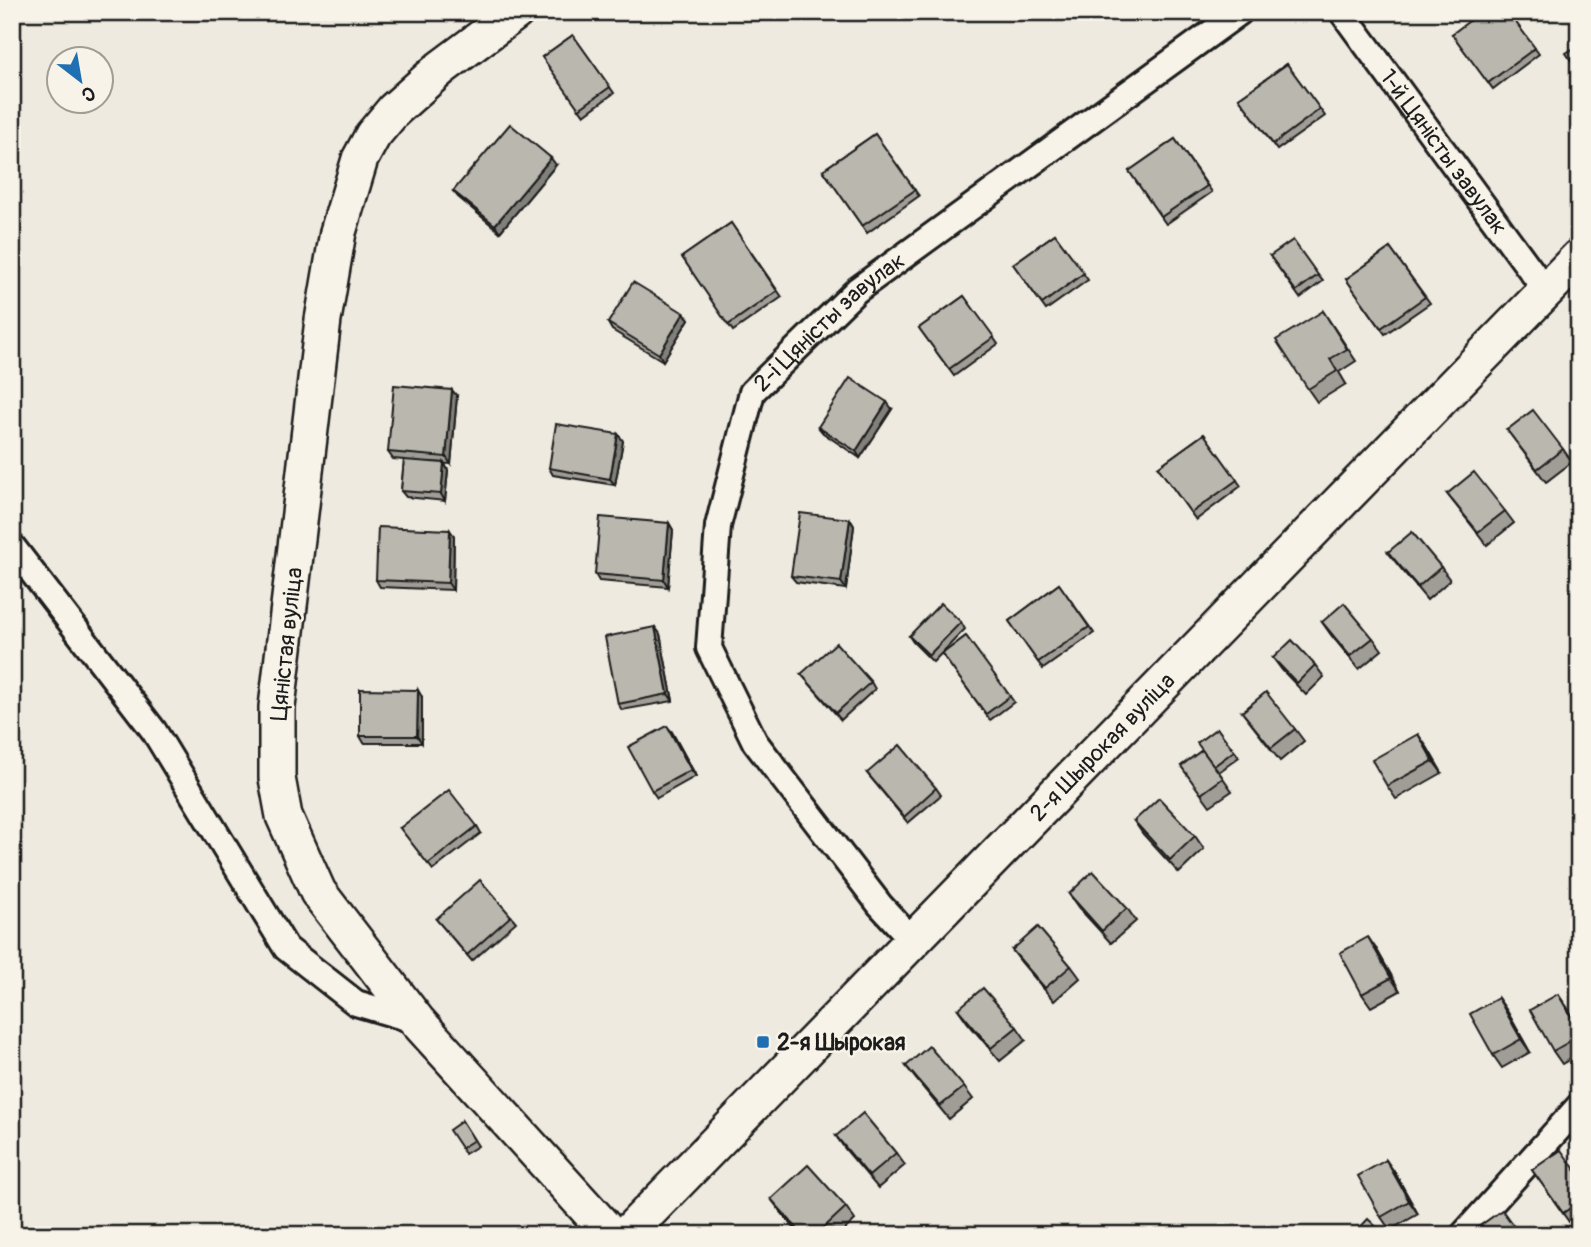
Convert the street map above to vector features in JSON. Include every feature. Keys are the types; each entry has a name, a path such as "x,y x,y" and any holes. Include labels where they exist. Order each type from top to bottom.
{"street":[{"name":"Цяністая вуліца","path":"516,12 441,68 394,110 373,135 360,159 338,232 323,320 277,707 277,778 284,816 318,892 417,1021 611,1235"},
{"name":"2-і Цяністы завулак","path":"913,941 880,905 755,742 709,648 718,526 752,392 857,290 1240,12"},
{"name":"1-й Цяністы завулак","path":"1342,12 1546,291"},
{"name":"2-я Шырокая вуліца","path":"626,1235 1579,257"},
{"path":"12,546 154,731 286,948 356,1003 417,1021"},
{"path":"1463,1235 1579,1106"}],"building":[{"path":"1481,12 1508,12 1535,48 1488,83 1452,34"},
{"path":"573,35 610,87 579,109 542,57"},
{"path":"1579,45 1579,72 1566,53"},
{"path":"1287,64 1320,109 1273,144 1239,98"},
{"path":"510,124 551,158 495,225 453,191"},
{"path":"875,134 915,190 862,226 823,170"},
{"path":"1175,139 1207,186 1161,217 1129,171"},
{"path":"731,223 777,291 728,325 682,257"},
{"path":"1055,234 1084,273 1042,304 1013,264"},
{"path":"1293,240 1318,275 1296,291 1270,256"},
{"path":"1390,248 1425,297 1381,328 1346,279"},
{"path":"633,282 684,313 659,354 608,323"},
{"path":"964,296 994,337 949,369 919,328"},
{"path":"1323,311 1347,349 1330,359 1337,371 1308,389 1276,340"},
{"path":"850,378 887,402 856,451 818,427"},
{"path":"394,385 452,390 446,457 388,452"},
{"path":"1533,410 1563,449 1537,469 1507,430"},
{"path":"556,424 618,434 610,479 549,468"},
{"path":"1204,434 1237,480 1191,513 1158,467"},
{"path":"404,460 444,463 441,494 401,491"},
{"path":"1474,472 1505,511 1478,532 1447,494"},
{"path":"800,513 850,519 841,582 791,576"},
{"path":"600,517 669,523 664,580 595,574"},
{"path":"378,527 450,530 448,583 376,580"},
{"path":"1412,532 1441,567 1418,587 1388,552"},
{"path":"1059,584 1089,627 1038,662 1009,621"},
{"path":"941,603 961,622 929,655 909,636"},
{"path":"1344,603 1373,638 1350,656 1322,622"},
{"path":"655,627 668,694 618,704 605,637"},
{"path":"966,636 1010,696 986,714 942,654"},
{"path":"1292,640 1315,665 1297,683 1273,658"},
{"path":"836,643 871,682 836,713 801,674"},
{"path":"360,689 418,690 417,736 360,736"},
{"path":"1266,692 1295,729 1271,748 1242,712"},
{"path":"667,726 691,770 652,791 628,747"},
{"path":"1217,728 1234,751 1214,766 1197,743"},
{"path":"1418,734 1433,761 1387,786 1372,760"},
{"path":"900,745 936,788 904,817 867,773"},
{"path":"1202,750 1223,778 1201,794 1181,766"},
{"path":"449,790 477,826 428,864 400,828"},
{"path":"1159,798 1195,836 1170,860 1134,821"},
{"path":"1093,871 1127,908 1102,931 1069,894"},
{"path":"480,880 511,916 467,955 436,919"},
{"path":"1038,927 1071,966 1045,988 1012,950"},
{"path":"1368,937 1391,978 1362,994 1340,953"},
{"path":"983,988 1017,1027 991,1048 958,1009"},
{"path":"1558,994 1579,1030 1579,1036 1553,1051 1530,1010"},
{"path":"1498,998 1521,1039 1493,1055 1470,1014"},
{"path":"929,1046 964,1087 940,1106 906,1066"},
{"path":"863,1113 896,1153 869,1176 836,1136"},
{"path":"462,1121 474,1140 461,1148 449,1130"},
{"path":"1561,1150 1579,1175 1579,1202 1563,1213 1532,1170"},
{"path":"1386,1160 1409,1201 1381,1217 1358,1176"},
{"path":"808,1165 846,1207 816,1235 803,1235 771,1199"},
{"path":"1502,1210 1520,1235 1477,1235 1474,1230"},
{"path":"1368,1219 1385,1235 1353,1235"}],"place":[{"name":"2-я Шырокая","path":"763,1042"}]}
